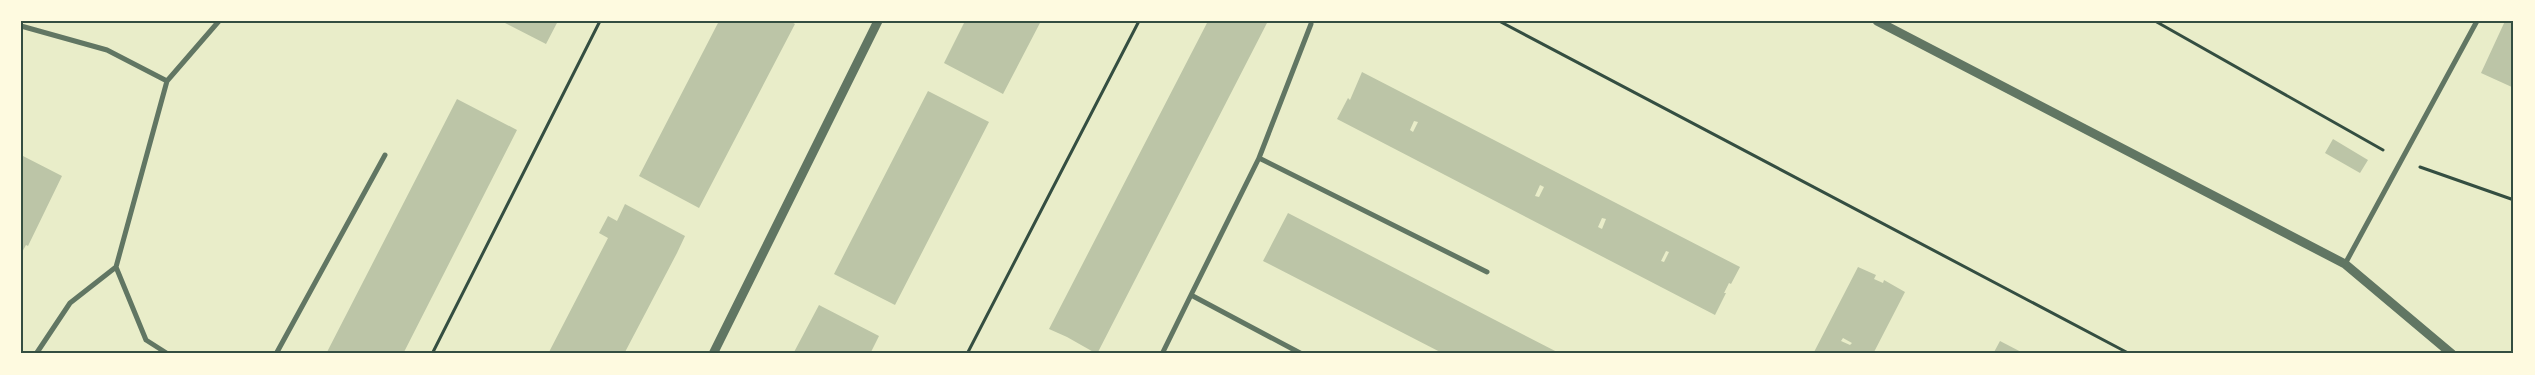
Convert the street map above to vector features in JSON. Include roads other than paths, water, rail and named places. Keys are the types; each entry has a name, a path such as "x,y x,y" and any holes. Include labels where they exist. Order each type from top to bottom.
{"street":[{"path":"36,354 70,303 116,267 167,81 219,21"},
{"path":"712,354 878,21"},
{"path":"1877,21 2344,264 2452,354"},
{"path":"2344,264 2477,21"},
{"path":"1162,354 1259,158 1311,24"},
{"path":"21,26 107,50 167,81"},
{"path":"276,354 385,155"},
{"path":"1259,158 1488,272"},
{"path":"116,267 146,340 168,354"},
{"path":"1191,295 1302,354"}]}
